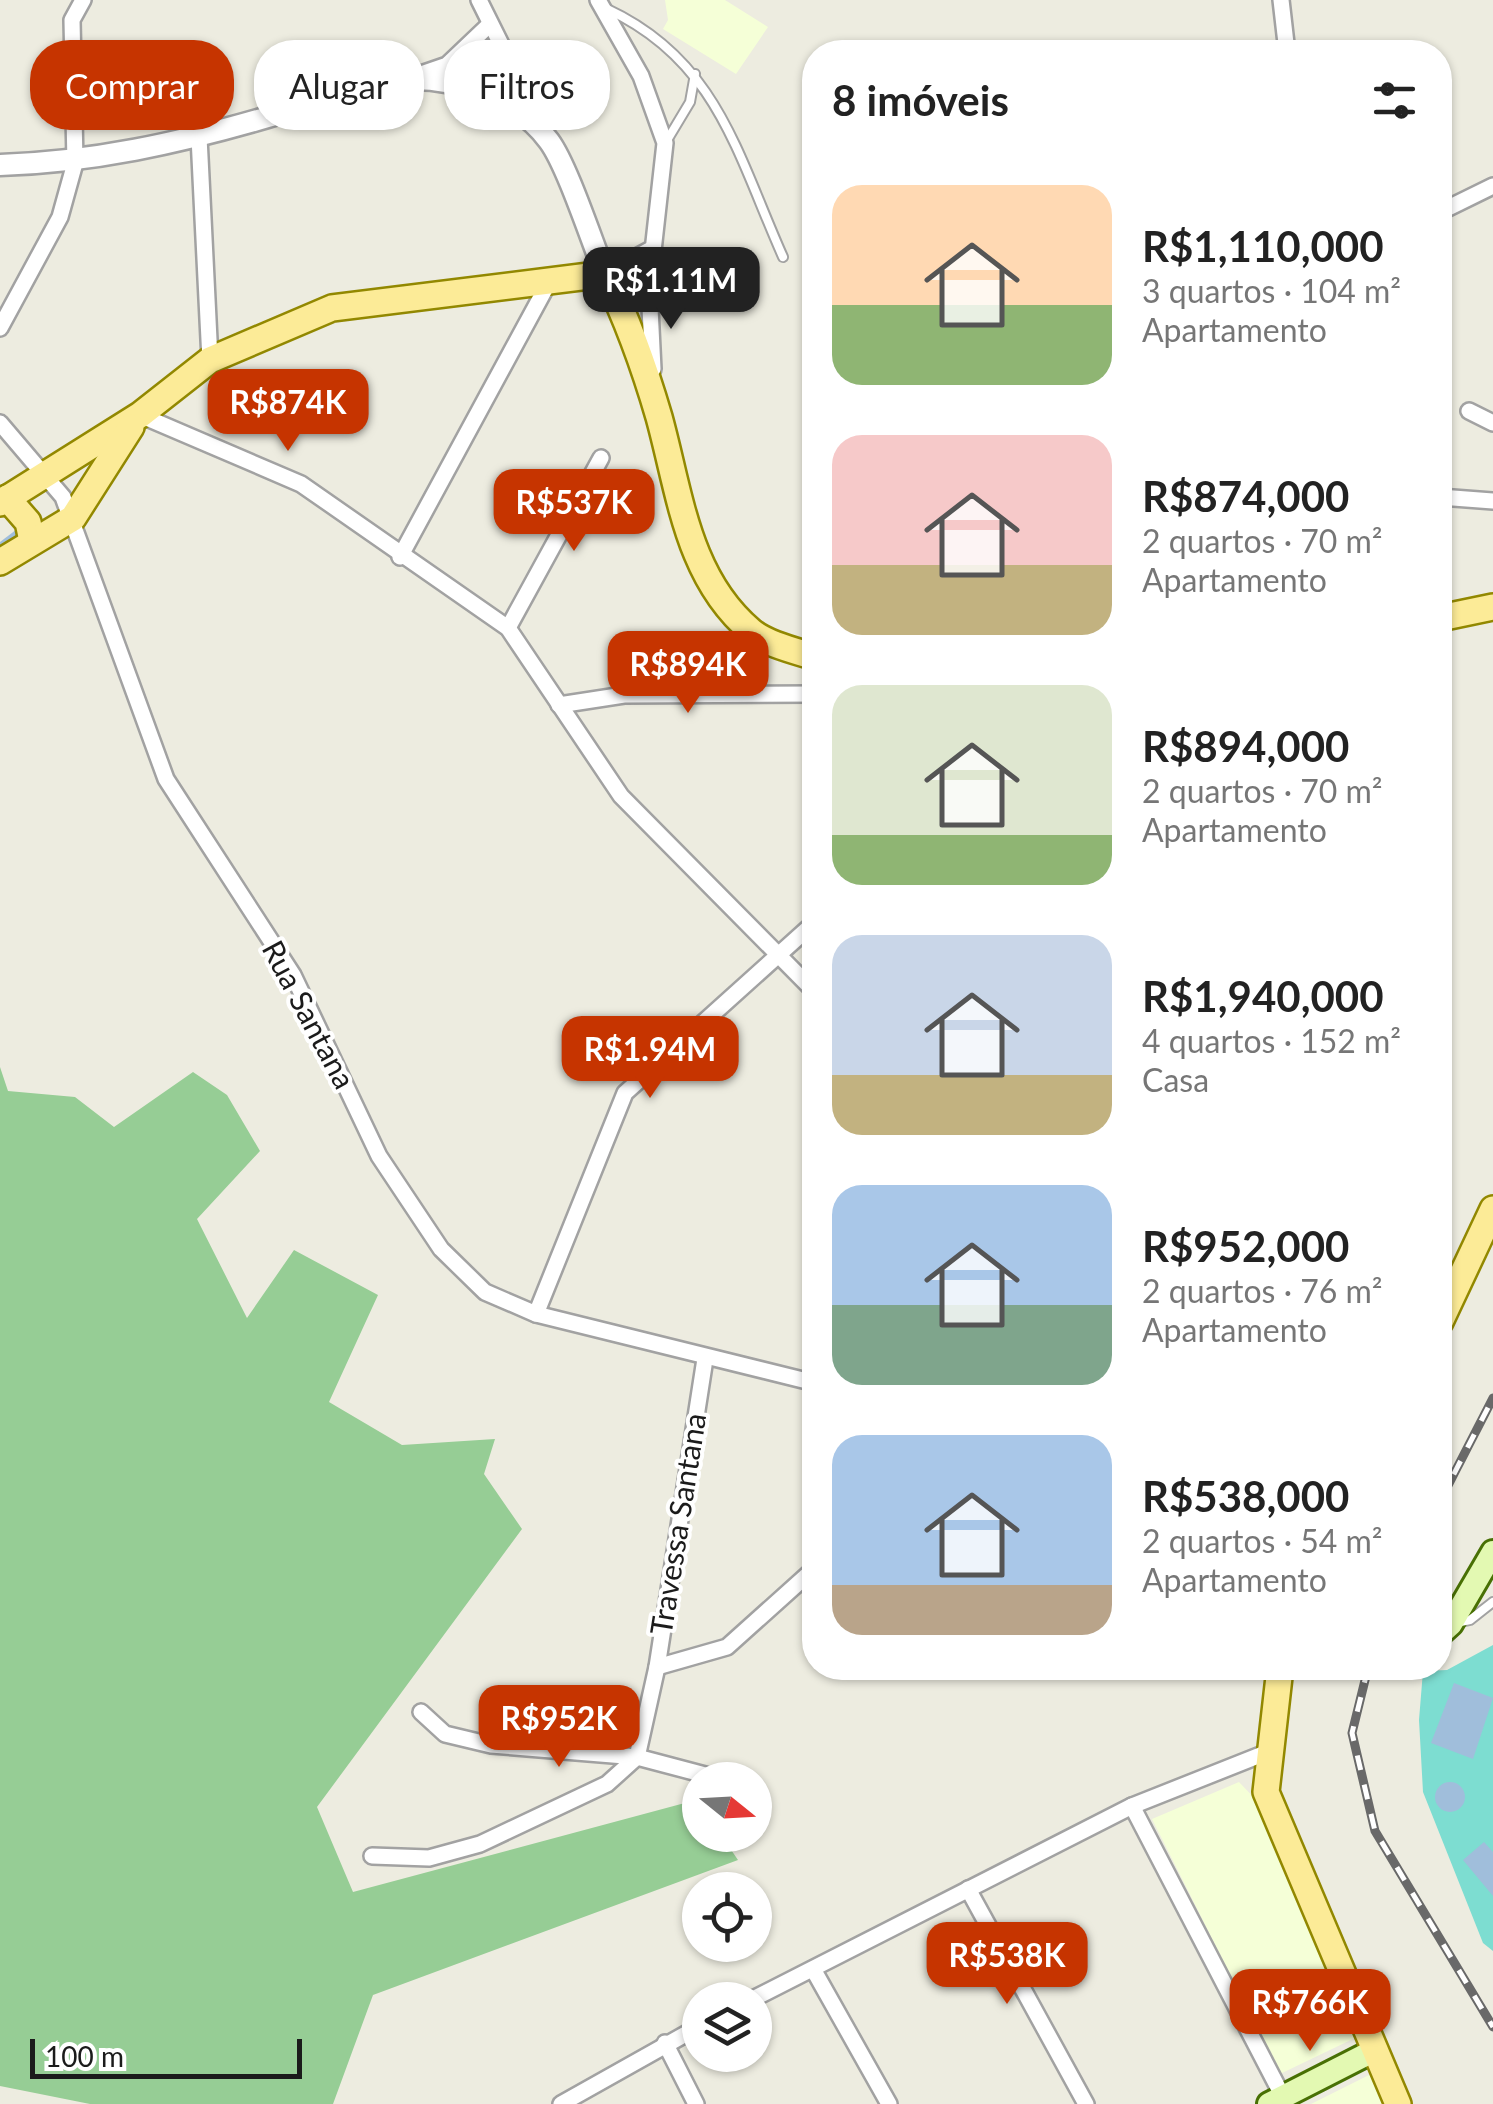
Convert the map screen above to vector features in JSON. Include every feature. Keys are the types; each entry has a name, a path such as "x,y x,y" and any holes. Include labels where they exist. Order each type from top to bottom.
{"main road":[{"path":"32,542 28,522 4,500 140,415 210,360 332,308 605,274 658,416 691,546 715,590 753,633 802,652"},
{"path":"0,562 72,518 140,415"},
{"path":"1452,616 1493,607"},
{"path":"1452,1296 1493,1209"},
{"path":"1452,1618 1493,1552"},
{"path":"1278,1680 1266,1792 1398,2104"},
{"path":"1276,2100 1375,2050"}],"street":[{"path":"0,328 60,217 75,162 72,20 83,0"},
{"path":"479,0 488,26 550,141 605,274 653,248"},
{"path":"1280,0 1286,40"},
{"path":"600,4 641,76 662,124 665,143 648,328 658,416"},
{"path":"424,73 447,65 488,26"},
{"path":"424,81 473,87 510,106 550,141"},
{"path":"0,165 75,162 254,122"},
{"path":"199,137 210,360"},
{"path":"1452,206 1493,186"},
{"path":"400,557 549,282"},
{"path":"1468,411 1493,424"},
{"path":"140,415 300,484 400,557 508,628 621,796 802,980"},
{"name":"Rua Santana","path":"0,423 46,474 72,518 166,779 293,975 379,1156 441,1249 486,1292 536,1314 802,1380"},
{"path":"508,628 601,458"},
{"path":"1452,498 1493,500"},
{"path":"559,705 624,695 802,694"},
{"path":"536,1314 625,1093 802,933"},
{"name":"Travessa Santana","path":"637,1757 657,1667 705,1359"},
{"path":"657,1667 728,1646 802,1580"},
{"path":"421,1712 445,1734 492,1745 637,1757 682,1769"},
{"path":"772,1990 1132,1806 1268,1752"},
{"path":"372,1856 429,1858 480,1844 607,1784 637,1757"},
{"path":"1132,1806 1276,2100"},
{"path":"968,1889 1086,2104"},
{"path":"813,1969 889,2104"},
{"path":"561,2104 682,2035"},
{"path":"665,2044 696,2104"}],"lane":[{"path":"600,4 644,27 696,74 715,103 782,258"},
{"path":"665,143 682,120 696,74"},
{"path":"1452,1628 1493,1602"}],"shaded area":[{"path":"665,0 725,0 768,27 736,74 663,29 668,20"},
{"path":"1493,1645 1493,1951 1483,1943 1423,1792 1419,1720 1422,1680 1452,1680 1452,1667"},
{"path":"1454,1683 1493,1698 1473,1759 1431,1743"},
{"path":"1239,1782 1259,1803 1357,2037 1280,2074 1152,1819"},
{"path":"1450,1782 1460,1787 1465,1797 1460,1807 1450,1812 1440,1807 1435,1797 1440,1787"},
{"path":"1484,1842 1493,1852 1493,1896 1463,1860"},
{"path":"1371,2074 1383,2104 1311,2104"}],"green space":[{"path":"0,1067 8,1091 75,1097 114,1127 193,1072 227,1095 260,1151 197,1219 247,1318 294,1250 378,1295 329,1402 402,1445 495,1439 484,1474 522,1529 317,1807 353,1892 682,1804 682,1852 733,1852 738,1860 706,1872 682,1872 682,1881 373,1995 333,2104 90,2104 0,2086"}],"waterway":[{"path":"0,545 16,533"}],"railway":[{"path":"1452,1478 1493,1398"},
{"path":"1365,1680 1352,1733 1375,1831 1493,2027"}]}
